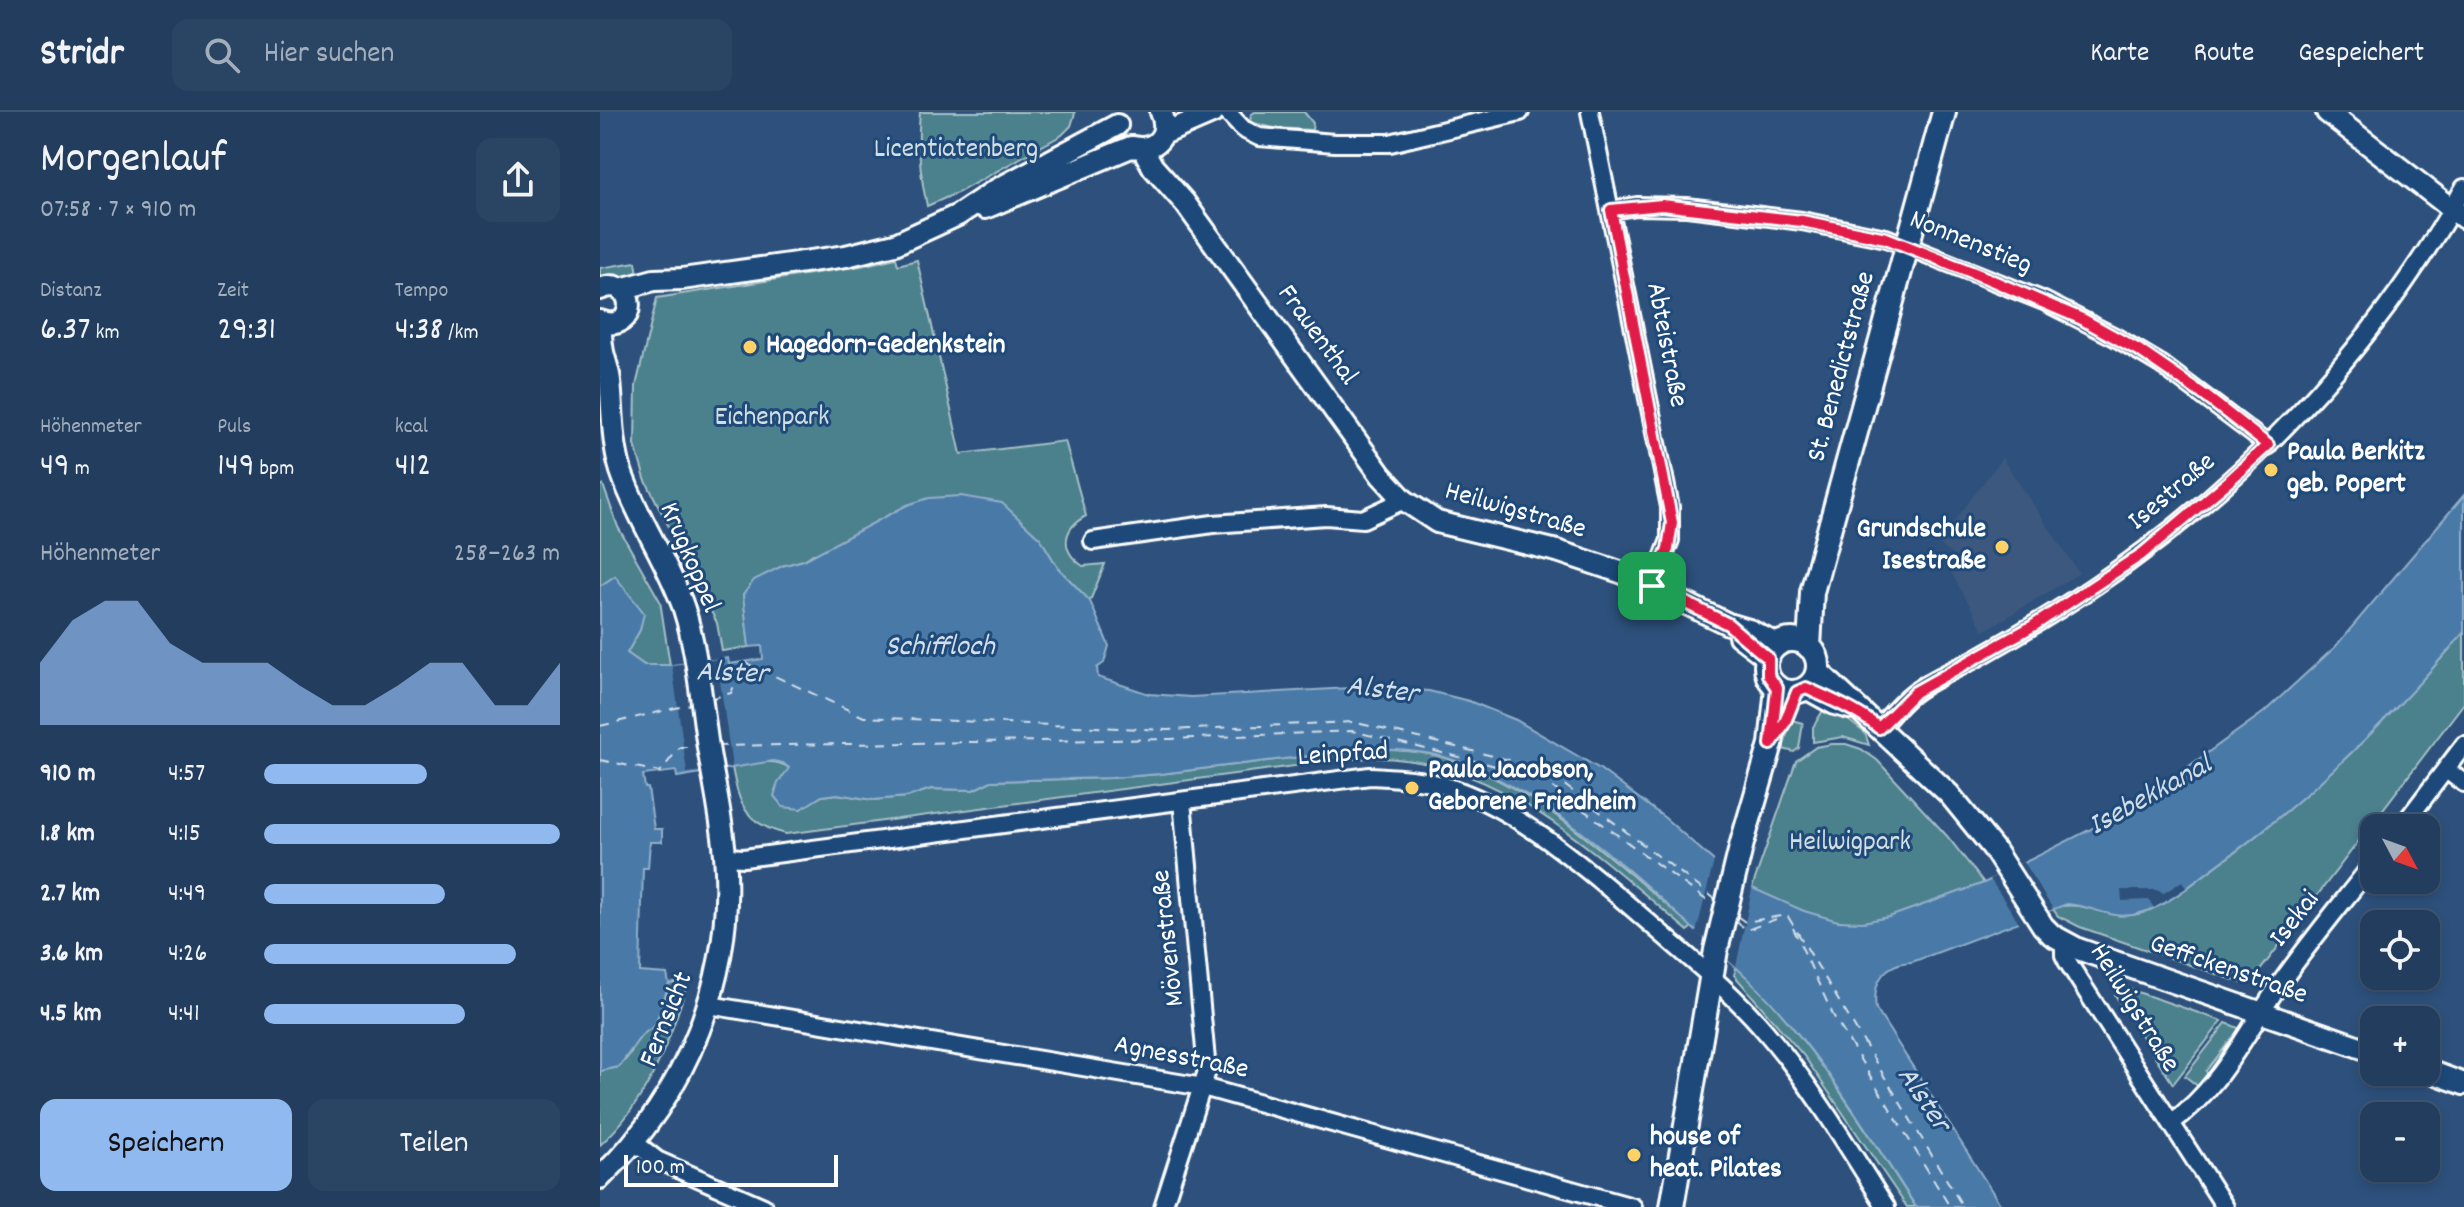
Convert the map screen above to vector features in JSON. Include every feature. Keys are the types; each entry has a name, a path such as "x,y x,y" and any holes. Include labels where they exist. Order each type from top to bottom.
{"main road":[{"name":"St. Benedictstraße","path":"1786,648 1812,592 1944,112"},
{"path":"1672,1207 1716,950 1736,867 1771,744 1817,658 1786,648 1768,675 1800,685"}],"street":[{"path":"958,215 994,205 1155,130 1214,112"},
{"path":"1227,112 1243,129 1268,139 1372,144 1425,136 1520,112"},
{"name":"Abteistraße","path":"1590,112 1672,523 1668,549 1652,586"},
{"path":"2327,112 2458,214"},
{"path":"612,308 682,279 876,250 911,238 958,215 1118,117"},
{"name":"Frauenthal","path":"1118,117 1121,137 1155,130 1153,167 1185,203 1381,475 1404,500"},
{"name":"Isestraße","path":"1879,728 1915,692 2033,626 2142,554 2268,445 2382,314 2434,240 2458,214 2464,188"},
{"name":"Nonnenstieg","path":"1611,210 1662,205 1721,210 1886,238 2044,301 2115,337 2162,365 2268,445"},
{"name":"Krugkoppel","path":"612,308 610,377 616,447 622,472 685,612 725,857"},
{"name":"Heilwigstraße","path":"1093,541 1213,524 1326,516 1363,519 1404,500 1427,517 1447,526 1557,551 1623,573 1728,624 1786,648"},
{"name":"Heilwigstraße","path":"1800,685 1835,704 1856,710 1879,728 1949,794 1973,822 2036,917 2064,943 2067,961 2225,1207"},
{"path":"2412,814 2464,745"},
{"path":"2446,770 2464,783"},
{"name":"Leinpfad","path":"725,857 744,858 1370,776 1433,782 1488,805 1563,852 1712,977 1786,1057 1886,1207"},
{"name":"Mövenstraße","path":"1163,1207 1207,1071 1182,801"},
{"name":"Fernsicht","path":"600,1178 634,1142 675,1082 695,1041 709,1005 722,945 725,857"},
{"name":"Isekai","path":"2171,1123 2192,1107 2244,1042 2291,968 2360,880"},
{"name":"Geffckenstraße","path":"2064,943 2360,1047"},
{"name":"Agnesstraße","path":"709,1005 1203,1087 1633,1207"},
{"path":"2440,1075 2464,1084"},
{"path":"634,1142 657,1160 764,1207"}],"shaded area":[{"name":"Grundschule Isestraße","path":"2002,458 2079,573 1984,631 1951,572 1960,561 1938,543"}],"green space":[{"name":"Licentiatenberg","path":"920,112 1075,113 1071,126 1062,135 959,192 927,206 920,159"},
{"path":"1304,112 1313,123 1312,130 1274,128 1250,122 1251,114"},
{"name":"Eichenpark","path":"896,258 898,265 917,260 961,454 1065,441 1086,516 1072,527 1067,546 1075,560 1083,566 1105,564 1090,601 1058,568 1040,538 813,554 782,566 743,595 749,647 722,651 717,623 645,479 635,445 636,386 657,298"},
{"path":"636,262 639,280 600,280 600,268"},
{"path":"600,485 603,485 618,527 660,601 670,665 644,665 627,653 640,630 615,576 600,586"},
{"path":"2464,632 2464,703 2379,814 2360,814 2360,839 2252,981 2242,983 2080,927 2058,916 2052,908 2075,906 2130,915 2161,905 2283,814 2407,696"},
{"path":"1827,704 1865,733 1869,745 1843,737 1813,742 1813,727"},
{"path":"1791,720 1803,723 1799,748 1794,752 1783,749"},
{"name":"Heilwigpark","path":"1832,744 1861,749 1877,760 1947,836 1984,883 1895,916 1865,922 1821,917 1752,888 1796,761 1816,747"},
{"path":"1366,749 1435,755 1514,788 1606,853 1692,926 1688,931 1592,851 1521,802 1484,782 1445,768 1405,760 1366,758 1328,762 786,834 753,819 742,803 732,767 769,762 783,764 789,768 775,790 800,809 822,796 837,794 873,800 907,797 931,789 973,790 991,781 1160,774"},
{"path":"1737,965 1811,1051 1916,1207 1907,1207 1804,1056 1734,975"},
{"path":"688,981 665,1048 644,1090 617,1128 600,1145 600,1071 619,1067 631,1053 635,1043 662,1012 669,984"},
{"path":"2123,987 2222,1021 2173,1084 2115,995 2118,988"},
{"path":"2226,1023 2241,1029 2237,1039 2232,1038 2206,1071 2208,1075 2199,1087 2185,1076"}],"water":[{"path":"2464,495 2464,632 2378,727 2284,814 2182,892 2154,908 2123,916 2067,904 1894,966 1882,976 1876,990 1876,1009 2002,1207 1916,1207 1820,1062 1771,1002 1731,963 1624,866 1538,802 1476,769 1444,757 1415,752 1366,749 1160,774 991,781 973,790 931,789 907,797 873,800 837,794 822,796 801,809 783,807 774,796 778,783 789,768 783,763 773,761 677,777 676,771 643,775 654,829 662,829 662,842 650,842 648,868 643,868 640,972 667,974 669,984 655,1025 641,1036 619,1067 600,1071 600,586 615,576 644,613 640,630 627,653 644,665 728,658 729,664 763,659 762,646 749,647 743,595 754,580 782,566 804,560 907,505 929,498 961,496 1002,503 1040,538 1058,568 1090,601 1109,646 1104,663 1097,668 1098,677 1149,694 1191,697 1368,687 1429,691 1469,701 1516,720 1600,769 1752,888 1804,911 1838,921 1863,922 1889,917 1984,883 2099,825 2160,787 2264,712 2335,647"}],"pier":[{"path":"717,659 732,767 687,773 672,665"},
{"path":"1715,857 1753,884 1736,967 1696,933"},
{"path":"2023,862 2053,909 2020,924 1990,879"},
{"path":"2182,881 2186,888 2154,908 2149,900 2122,901 2121,890 2156,890 2164,893"}],"ferry route":[{"path":"710,699 731,693 744,662 864,717 1167,730 1353,722 1542,768 1719,902"},
{"path":"600,726 692,704"},
{"path":"716,746 1171,739 1352,731 1537,776 1717,908"},
{"path":"600,760 660,772 680,747 698,747"},
{"path":"1737,916 1745,922 1787,915 1963,1207"},
{"path":"1735,921 1747,930 1779,918"},
{"path":"1793,928 1833,1015 1950,1207"}],"place":[{"name":"Hagedorn-Gedenkstein","path":"750,347"},
{"name":"Paula Berkitz geb. Popert","path":"2271,470"},
{"name":"Grundschule Isestraße","path":"2002,547"},
{"name":"Paula Jacobson, Geborene Friedheim","path":"1412,788"},
{"name":"house of heat. Pilates","path":"1634,1155"}],"route":[{"path":"1662,205 1721,210 1802,221 1886,238 2082,319 2162,365 2268,445 2142,554 2033,626 1915,692 1879,728 1856,710 1835,704 1806,688 1797,692 1785,722 1771,744 1777,688 1768,675 1768,658 1728,624 1652,586 1668,549 1672,523 1611,210 1662,205"}],"water label":[{"name":"Schiffloch","path":"940,648"},
{"name":"Alster","path":"732,675"},
{"name":"Alster","path":"1382,692"},
{"name":"Isebekkanal","path":"2151,797"},
{"name":"Alster","path":"1922,1100"}]}
